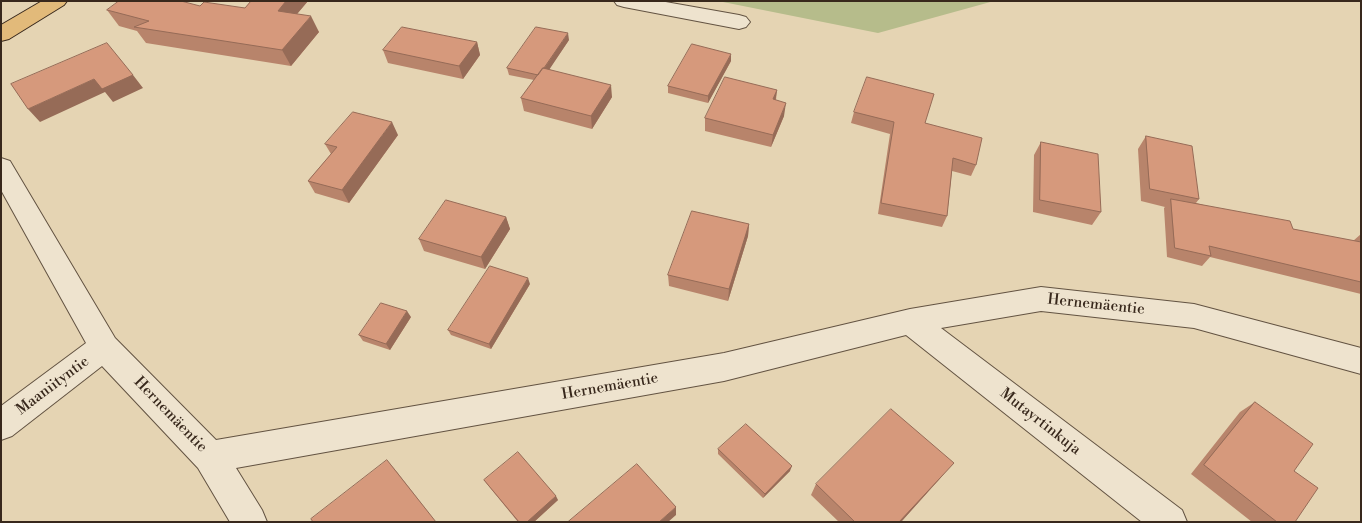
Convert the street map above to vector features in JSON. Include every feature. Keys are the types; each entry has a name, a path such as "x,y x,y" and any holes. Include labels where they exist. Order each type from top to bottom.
{"main road":[{"path":"1,34 57,1"}],"street":[{"path":"624,1 739,22"},
{"name":"Hernemäentie","path":"1,167 104,346 210,457 724,367 910,321 1041,299 1194,316 1361,361"},
{"name":"Mutayrtinkuja","path":"910,321 1170,522"},
{"name":"Maaniityntie","path":"1,425 104,346"},
{"path":"210,457 250,522"}],"green space":[{"path":"718,1 994,1 878,33"}],"building":[{"path":"119,1 181,1 200,6 204,2 245,8 251,1 286,1 278,11 311,16 282,50 134,27 149,21 107,10"},
{"path":"402,27 477,42 459,66 383,50"},
{"path":"536,27 568,33 538,75 507,68"},
{"path":"107,43 133,75 102,89 94,79 28,109 11,84"},
{"path":"692,44 731,54 708,96 668,86"},
{"path":"543,68 611,85 591,116 521,98"},
{"path":"725,77 777,90 773,99 786,103 773,135 705,118"},
{"path":"867,77 934,94 925,123 982,138 976,165 953,158 947,216 881,203 894,122 854,112"},
{"path":"353,112 392,122 342,190 308,181 337,147 325,144"},
{"path":"1146,136 1192,146 1199,199 1150,189"},
{"path":"1041,142 1098,154 1101,212 1040,200"},
{"path":"1171,199 1290,221 1293,229 1361,242 1361,282 1209,246 1211,256 1175,248"},
{"path":"446,200 506,217 481,257 419,239"},
{"path":"692,211 749,224 729,289 668,275"},
{"path":"490,266 528,278 489,344 448,330"},
{"path":"381,303 407,311 386,344 359,335"},
{"path":"1255,402 1313,444 1294,471 1318,488 1295,522 1277,522 1204,465"},
{"path":"891,409 954,463 899,522 855,522 816,484"},
{"path":"746,424 792,466 765,494 718,449"},
{"path":"518,452 556,496 527,522 519,522 484,480"},
{"path":"387,460 436,522 313,522 311,519"},
{"path":"637,464 676,507 659,522 568,522"}]}
